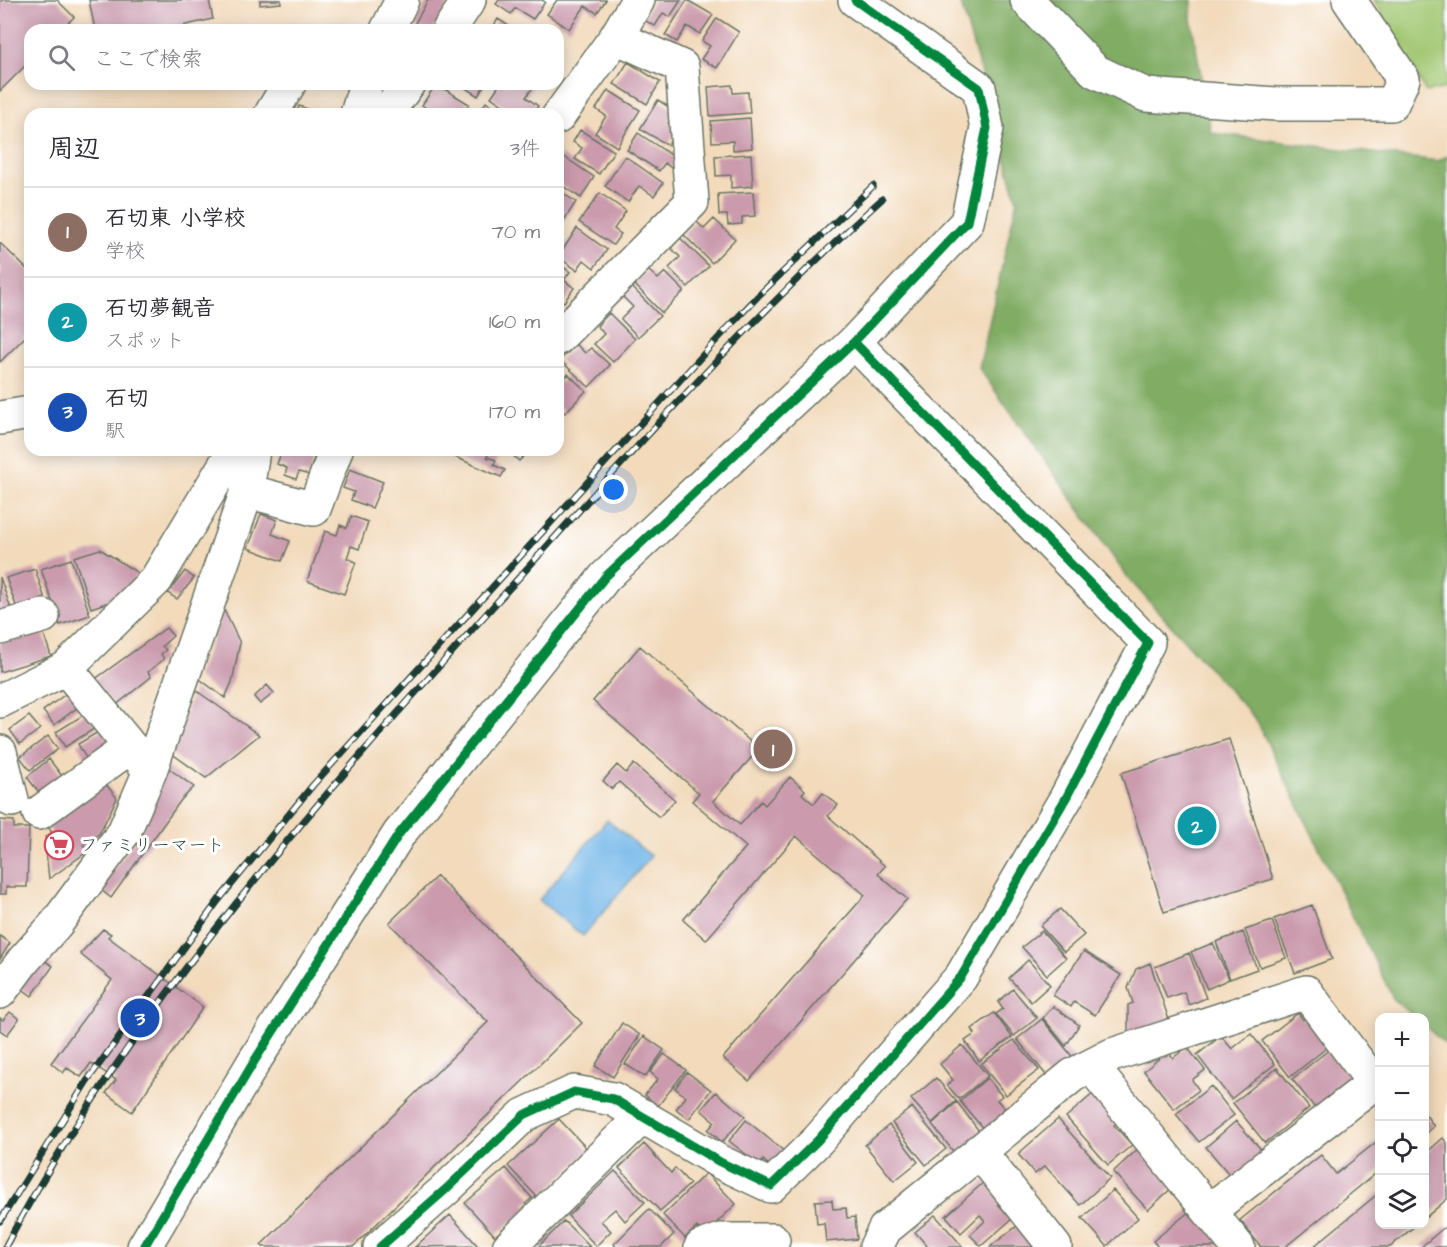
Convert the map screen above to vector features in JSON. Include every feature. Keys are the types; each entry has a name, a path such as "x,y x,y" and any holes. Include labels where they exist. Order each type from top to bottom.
{"street":[{"path":"390,24 402,0"},
{"path":"452,24 469,0"},
{"path":"564,109 615,37 638,0"},
{"path":"144,1247 255,1060 399,834 605,577 854,342 967,222 987,128 980,88 855,0"},
{"path":"1027,0 1095,71 1146,95 1276,104 1392,104 1403,79 1350,0"},
{"path":"564,332 692,202 682,67 615,37"},
{"path":"275,108 285,90"},
{"path":"359,108 364,90"},
{"path":"390,108 404,90"},
{"path":"701,1247 721,1240 773,1243 771,1186 818,1140 961,977 1066,798 1148,644 854,342"},
{"path":"0,418 24,414"},
{"path":"0,701 66,668 156,580 230,456"},
{"path":"0,992 22,961 56,924 124,831 140,759 247,491 252,456"},
{"path":"247,491 314,509 334,456"},
{"path":"0,628 43,616"},
{"path":"66,668 140,759"},
{"path":"0,752 26,807 140,759"},
{"path":"876,1247 885,1230 1073,1075 1112,1055 1306,992 1374,1083 1209,1210"},
{"path":"1092,1067 1238,1247"},
{"path":"380,1247 445,1190 524,1115 574,1092 613,1099 720,1162 771,1186"},
{"path":"509,1247 643,1116"},
{"path":"980,1151 1055,1247"}],"green space":[{"path":"960,0 1192,0 1191,19 1211,133 1438,161 1447,156 1447,1046 1429,1030 1429,1013 1410,1013 1394,1000 1256,720 1128,578 979,368 1017,200"},
{"path":"1374,0 1447,0 1447,88 1426,92"}],"water":[{"path":"607,820 651,856 583,936 539,900"}],"building":[{"path":"2,0 57,0 74,17 67,24 24,24 24,67 0,91 0,2"},
{"path":"89,0 209,0 213,19 191,24 94,24"},
{"path":"260,0 281,0 281,3 260,5"},
{"path":"428,0 450,0 437,24 415,24"},
{"path":"499,0 542,0 545,2 533,19 515,8 511,14 496,4"},
{"path":"557,0 606,0 597,13 585,6 569,29 547,14"},
{"path":"654,0 681,0 670,17 663,13 655,26 642,19"},
{"path":"687,0 713,15 700,34 687,26 677,42 665,35"},
{"path":"717,18 739,32 717,68 701,59 710,46 702,41"},
{"path":"498,19 506,24 495,24"},
{"path":"628,62 660,82 647,104 614,84"},
{"path":"732,85 733,93 748,92 750,113 710,116 708,87"},
{"path":"432,90 446,90 469,104 466,108 426,108 422,105"},
{"path":"468,90 482,90 478,96"},
{"path":"496,90 531,90 526,97 538,106 537,108 507,108 491,97"},
{"path":"608,90 640,110 617,147 595,133 606,116 596,109"},
{"path":"658,100 675,111 668,123 678,129 668,145 640,129"},
{"path":"486,102 494,108 482,108"},
{"path":"750,118 752,148 733,150 733,141 712,142 711,121"},
{"path":"580,130 614,151 599,174 575,159 582,148 573,142"},
{"path":"638,133 677,159 671,168 665,163 659,171 627,150"},
{"path":"751,154 753,186 731,188 731,175 716,176 715,156"},
{"path":"625,156 663,183 654,196 639,186 628,202 605,186"},
{"path":"564,157 594,177 581,198 564,187"},
{"path":"753,192 755,216 742,217 742,224 728,225 727,215 719,215 718,194"},
{"path":"600,193 626,211 614,229 621,234 613,245 579,222"},
{"path":"564,194 576,202 564,220"},
{"path":"714,219 735,239 712,263 683,234 696,221 704,229"},
{"path":"577,228 607,250 594,268 584,260 577,270 564,261 564,248"},
{"path":"680,238 709,266 688,287 669,268 680,257 671,248"},
{"path":"0,243 24,266 24,338 0,362"},
{"path":"564,268 570,272 564,280"},
{"path":"648,270 658,279 665,272 684,291 662,313 634,284"},
{"path":"564,280 574,288 564,302"},
{"path":"631,286 660,316 638,337 621,319 633,307 622,296"},
{"path":"609,313 635,339 613,362 594,344 604,334 597,326"},
{"path":"576,344 585,353 591,348 610,365 589,387 564,364 564,356"},
{"path":"568,374 586,391 565,413 564,412 564,378"},
{"path":"280,456 315,456 309,475 299,472 296,479 285,475 287,468 277,464"},
{"path":"453,456 487,456 496,460 494,465 505,470 501,477"},
{"path":"514,456 524,456 519,461"},
{"path":"350,469 383,482 372,508 351,500 354,492 343,488"},
{"path":"261,514 277,520 272,534 290,541 282,561 248,548"},
{"path":"351,516 368,522 359,549 351,546 347,558 356,562 344,594 307,581 325,531 337,535 340,525 347,528"},
{"path":"100,549 138,573 121,598 91,608 74,557"},
{"path":"71,559 90,615 60,625 41,569"},
{"path":"35,569 46,602 18,611 6,578"},
{"path":"185,571 194,578 177,599 168,593"},
{"path":"0,577 12,612 0,616"},
{"path":"224,610 240,643 232,682 225,698 197,677"},
{"path":"42,628 51,656 0,672 0,642"},
{"path":"166,628 173,636 162,646 166,650 161,654 164,659 148,672 151,677 115,706 94,680"},
{"path":"640,646 759,749 713,801 740,825 761,801 765,805 790,777 805,790 802,794 814,804 823,793 838,805 828,816 885,866 878,874 907,899 749,1081 723,1058 865,895 796,836 706,940 683,920 746,847 692,801 699,793 593,701"},
{"path":"267,685 274,693 260,704 254,697"},
{"path":"194,689 259,735 206,778 171,753"},
{"path":"71,690 82,704 54,725 43,711"},
{"path":"88,712 97,727 65,747 56,732"},
{"path":"29,716 40,729 20,744 10,730"},
{"path":"103,729 113,744 87,760 78,744"},
{"path":"48,736 58,749 30,770 20,757"},
{"path":"1229,739 1273,879 1164,912 1121,773"},
{"path":"49,759 62,776 40,794 27,777"},
{"path":"634,764 675,800 659,817 619,782 612,789 603,781 617,765 626,773"},
{"path":"167,767 194,787 181,800 111,898 100,889 142,830"},
{"path":"105,783 117,798 99,834 83,845 88,851 49,879 46,852 50,848 45,837 52,833 47,825"},
{"path":"0,820 14,821 14,828 29,828 27,887 6,887 6,894 0,894"},
{"path":"437,876 582,1023 353,1247 263,1247 261,1245 488,1022 389,923"},
{"path":"1312,905 1332,959 1295,973 1274,919"},
{"path":"1060,909 1084,935 1064,952 1040,926"},
{"path":"1272,921 1286,958 1260,967 1245,930"},
{"path":"103,929 111,934 108,937 203,1007 132,1112 106,1093 116,1080 91,1063 81,1077 67,1068 63,1073 51,1063 112,980 80,954"},
{"path":"1042,931 1066,958 1047,975 1022,947"},
{"path":"1243,932 1257,969 1230,979 1216,942"},
{"path":"0,936 10,943 0,959"},
{"path":"1213,943 1229,979 1207,989 1191,952"},
{"path":"1084,951 1121,975 1095,1015 1074,1002 1071,1007 1053,995"},
{"path":"1189,953 1206,998 1189,1005 1184,992 1167,998 1155,967"},
{"path":"39,957 53,966 32,996 18,986"},
{"path":"1028,960 1050,985 1031,1002 1009,978"},
{"path":"1150,963 1169,1020 1128,1036 1128,1005 1133,1003 1128,988 1136,969"},
{"path":"1013,989 1037,1018 1014,1036 996,1014 1003,1009 998,1002"},
{"path":"1053,1006 1079,1025 1066,1046 1043,1018"},
{"path":"10,1012 19,1019 7,1035 0,1030 0,1018 3,1020"},
{"path":"994,1013 1012,1037 979,1061 965,1041 975,1034 972,1029"},
{"path":"1298,1013 1303,1020 1311,1013 1334,1042 1290,1077 1262,1041"},
{"path":"1042,1019 1075,1060 1050,1080 1017,1039"},
{"path":"622,1023 640,1035 613,1077 595,1066"},
{"path":"1251,1034 1275,1064 1231,1099 1197,1055 1221,1036 1232,1049"},
{"path":"644,1036 664,1050 645,1077 625,1064"},
{"path":"1014,1040 1039,1070 1006,1095 981,1064"},
{"path":"962,1045 988,1076 959,1099 947,1085 953,1080 940,1064"},
{"path":"1335,1045 1358,1074 1315,1108 1292,1079"},
{"path":"1187,1047 1205,1070 1192,1080 1199,1090 1174,1109 1144,1071 1168,1051 1173,1058"},
{"path":"664,1054 686,1070 658,1106 645,1095 658,1079 650,1072"},
{"path":"1277,1068 1309,1108 1265,1143 1233,1103"},
{"path":"687,1072 711,1090 689,1119 676,1109 686,1097 675,1088"},
{"path":"936,1078 956,1101 932,1123 911,1099"},
{"path":"987,1078 1002,1096 997,1100 1008,1112 985,1131 960,1101"},
{"path":"1211,1086 1234,1115 1199,1142 1176,1114"},
{"path":"716,1092 745,1116 722,1142 708,1130 715,1122 701,1110"},
{"path":"1095,1092 1120,1120 1114,1125 1132,1145 1108,1165 1066,1117"},
{"path":"957,1102 982,1135 956,1155 932,1124"},
{"path":"912,1107 946,1149 926,1165 892,1123"},
{"path":"559,1119 589,1151 538,1198 508,1166"},
{"path":"1058,1119 1110,1178 1080,1205 1045,1166 1035,1174 1018,1154"},
{"path":"1429,1119 1434,1126 1429,1130"},
{"path":"746,1120 785,1152 772,1168 763,1160 760,1165 729,1141"},
{"path":"1236,1121 1265,1154 1234,1180 1206,1147"},
{"path":"889,1125 918,1162 894,1181 865,1145"},
{"path":"1443,1138 1447,1143 1447,1199 1429,1215 1429,1175 1429,1150"},
{"path":"1375,1143 1375,1174 1285,1247 1261,1247 1240,1220 1321,1155 1336,1174"},
{"path":"644,1144 671,1173 675,1168 690,1184 660,1211 619,1168"},
{"path":"1140,1147 1175,1185 1148,1210 1113,1172"},
{"path":"506,1168 532,1198 525,1204 532,1211 512,1221 495,1236 465,1203"},
{"path":"615,1171 645,1202 625,1221 615,1209 601,1221 611,1231 596,1246 568,1216"},
{"path":"706,1173 736,1204 704,1235 697,1227 685,1238 663,1215"},
{"path":"985,1181 1002,1200 998,1204 1012,1219 981,1246 970,1235 985,1221 980,1215 961,1233 946,1216"},
{"path":"1113,1190 1138,1218 1107,1246 1082,1218"},
{"path":"1375,1196 1375,1229 1411,1229 1390,1247 1313,1247"},
{"path":"832,1200 833,1209 846,1208 847,1218 855,1217 857,1239 826,1242 824,1223 817,1224 815,1201"},
{"path":"1195,1207 1222,1247 1158,1247 1153,1241"},
{"path":"649,1209 674,1234 661,1247 616,1247 614,1244"},
{"path":"450,1215 478,1246 415,1247"},
{"path":"935,1215 963,1247 928,1247 915,1232"},
{"path":"1026,1219 1048,1247 990,1247"},
{"path":"564,1221 590,1247 538,1247"},
{"path":"1447,1225 1447,1247 1421,1247"}],"railway":[{"path":"0,1221 87,1081 218,901 313,785 710,347 758,296 873,186"},
{"path":"5,1247 56,1157 112,1070 172,986 301,825 368,746 689,391 783,293 882,199"}],"cycle path":[{"path":"144,1247 255,1060 399,834 605,577 854,342 967,222 987,128 979,88 855,0"},
{"path":"380,1247 445,1190 524,1115 574,1092 613,1099 720,1162 771,1186 818,1140 961,977 1066,798 1148,643 854,342"}],"place":[{"name":"石切東 小学校","path":"773,749"},
{"name":"石切夢観音","path":"1197,826"},
{"name":"ファミリーマート","path":"59,845"},
{"name":"石切","path":"140,1018"}]}
